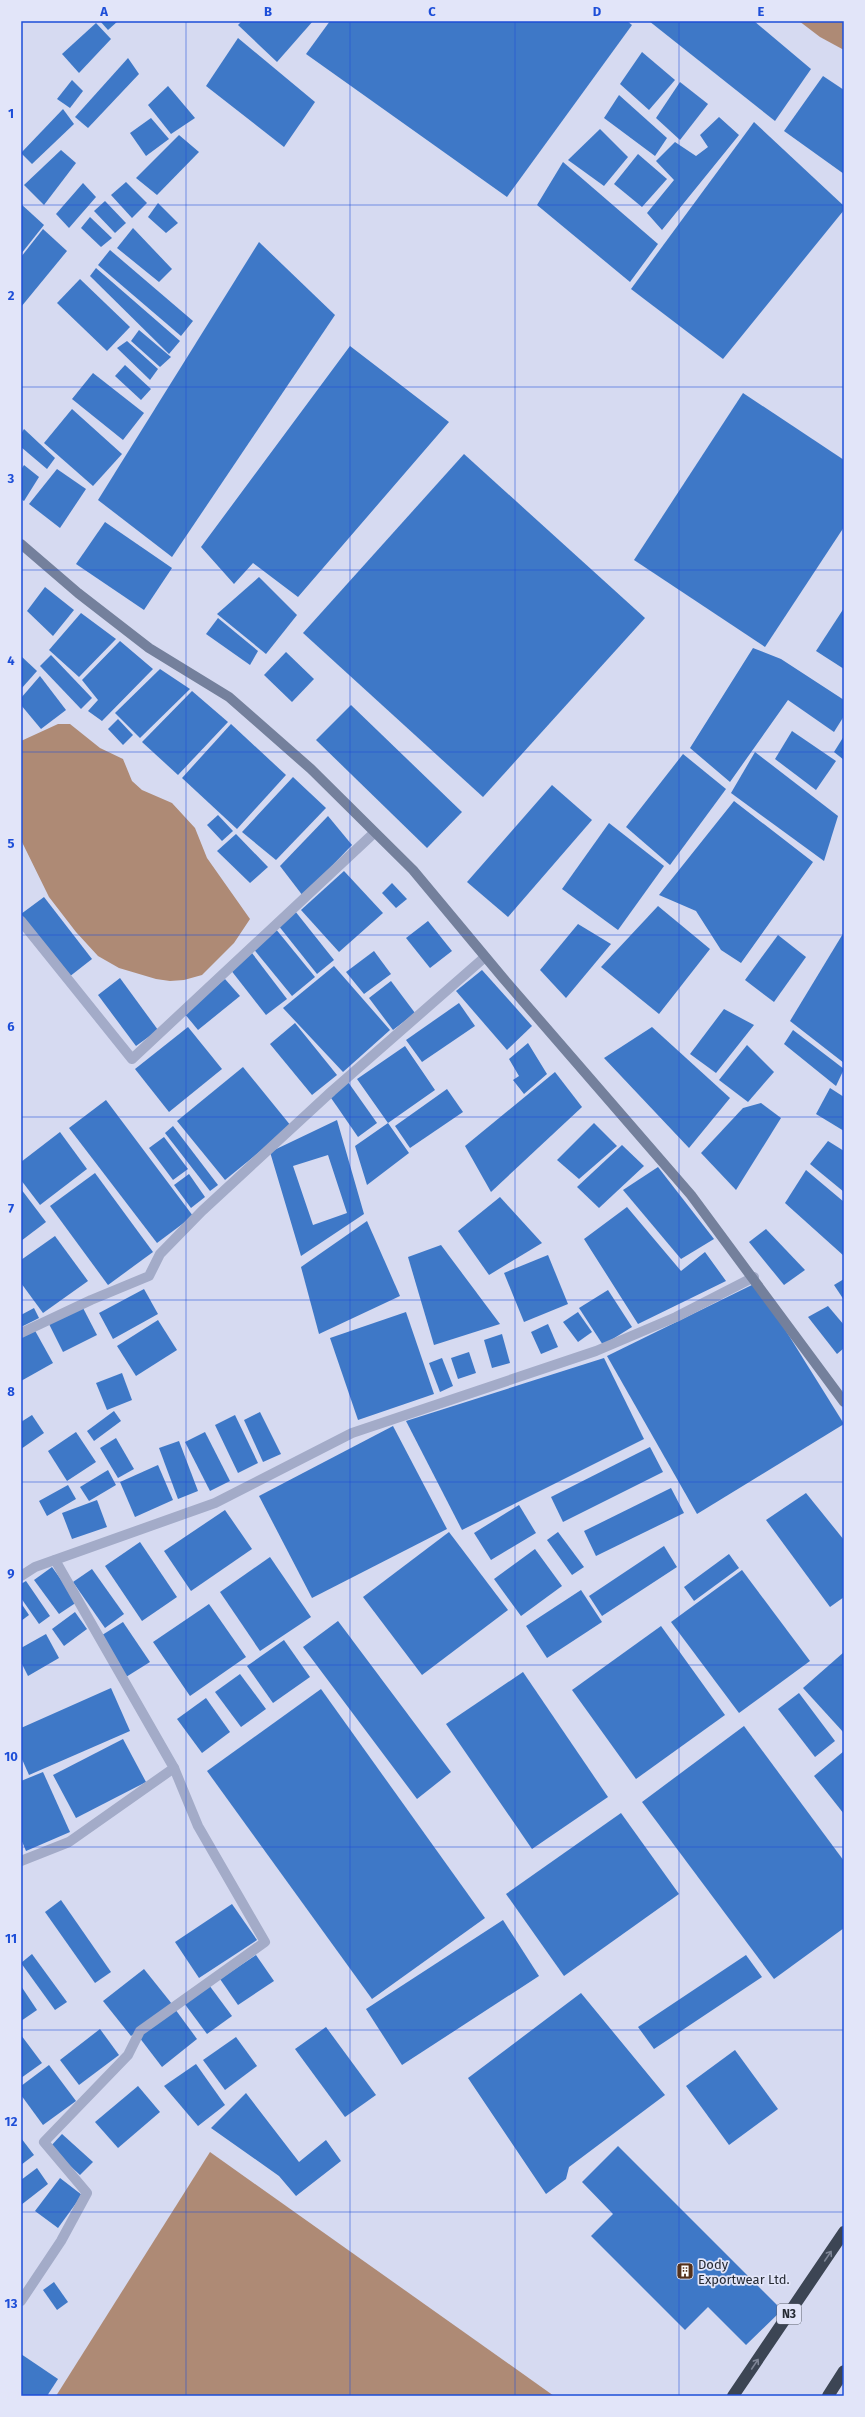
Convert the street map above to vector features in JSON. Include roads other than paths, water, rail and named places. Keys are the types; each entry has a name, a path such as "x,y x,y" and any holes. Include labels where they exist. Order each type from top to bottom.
{"highway":[{"name":"N3","path":"733,2396 844,2232"},
{"path":"828,2396 844,2371"}],"street":[{"path":"21,544 78,593 149,648 230,697 312,769 374,833 413,870 485,957 691,1195 754,1278 844,1402"},
{"path":"21,921 132,1059 374,833"},
{"path":"21,1333 148,1276 160,1254 202,1211 332,1091 485,957"},
{"path":"21,1576 36,1567 54,1560 215,1503 352,1433 596,1351 676,1317 754,1278"},
{"path":"21,2301 61,2241 87,2193 44,2142 128,2055 140,2030 265,1942 198,1826 174,1768 54,1560"},
{"path":"21,1861 69,1842 174,1768"}],"place":[{"name":"Dody Exportwear Ltd.","path":"685,2271"}]}
